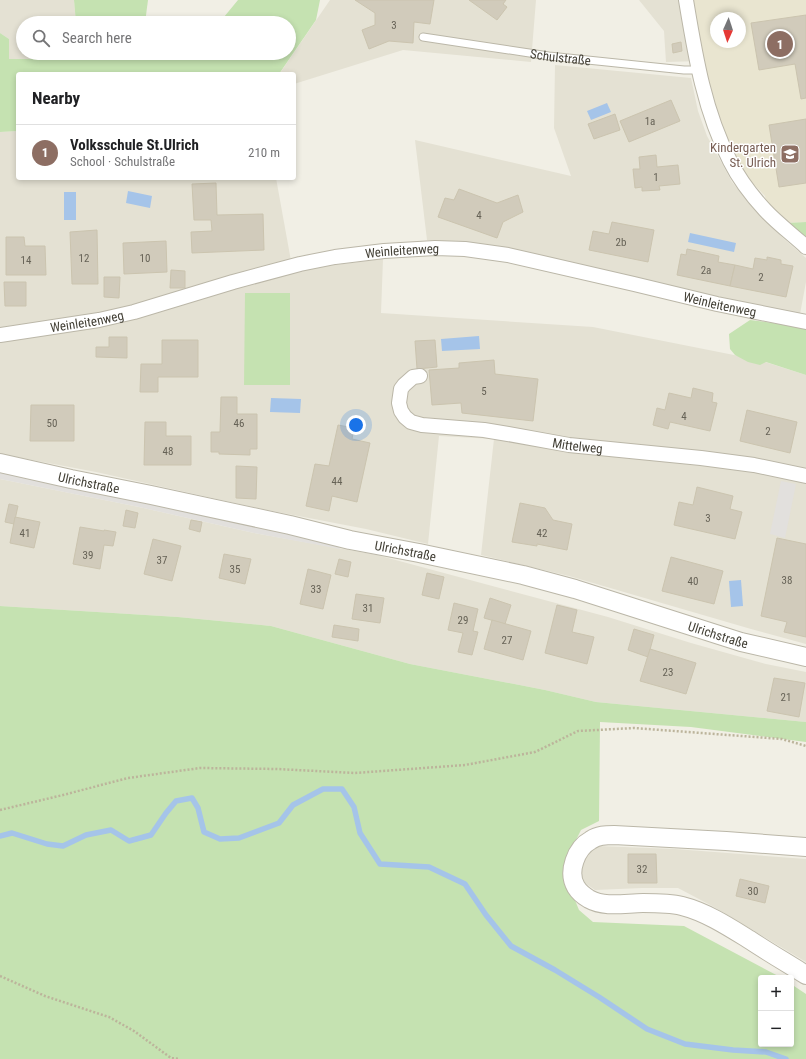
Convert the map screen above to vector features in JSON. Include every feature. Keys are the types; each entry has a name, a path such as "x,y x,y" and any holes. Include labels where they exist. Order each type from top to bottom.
{"street":[{"path":"686,0 698,70 706,100 718,135 730,162 748,189 766,211 806,247"},
{"name":"Weinleitenweg","path":"0,335 99,320 134,312 300,264 335,257 384,251 435,248 465,249 508,255 717,304 806,322"},
{"name":"Mittelweg","path":"420,376 413,377 404,385 401,390 399,403 401,411 405,417 411,422 422,425 484,430 569,445 701,458 806,476"},
{"name":"Ulrichstraße","path":"0,463 267,520 350,540 419,552 523,575 575,589 741,642 806,657"},
{"path":"806,847 710,840 602,835 592,839 579,851 574,861 573,880 576,887 583,895 592,901 602,904 662,904 681,906 696,911 738,933 806,975"}],"lane":[{"name":"Schulstraße","path":"423,38 549,56 684,70 698,70"}],"path":[{"path":"0,810 63,796 128,778 200,768 277,769 355,773 465,764 535,752 578,730 634,728 782,739 806,746"},
{"path":"0,976 45,996 110,1017 134,1031 172,1058 179,1059"}],"shaded area":[{"path":"0,0 74,0 75,16 16,16 16,59 8,59 9,39 0,33"},
{"path":"330,0 536,0 531,62 403,50 296,83 296,72 281,72 289,60 296,60 296,50"},
{"path":"639,0 692,0 702,61 666,62 664,31"},
{"path":"692,0 806,0 806,222 787,223 767,206 765,196 747,177 729,148 711,103"},
{"path":"555,65 691,78 698,111 707,136 732,182 753,208 783,238 806,258 806,282 800,314 472,244 427,240 415,140 571,176 554,128"},
{"path":"16,131 16,180 276,180 291,261 295,270 383,259 381,313 593,327 759,360 806,375 806,644 569,576 481,555 494,439 439,436 428,544 366,529 262,509 96,472 0,454 0,132"},
{"path":"0,470 337,544 340,549 254,533 139,507 0,479"},
{"path":"0,479 139,507 254,533 377,555 608,617 691,643 766,664 806,672 806,722 596,702 545,690 410,664 271,626 178,617 0,606"},
{"path":"781,481 796,484 785,538 770,534"},
{"path":"598,846 675,849 806,859 806,962 714,907 678,888 595,890 581,878 581,871 586,851"}],"green space":[{"path":"74,0 148,0 146,16 75,16"},
{"path":"238,0 320,0 316,20 296,49 296,16 225,16"},
{"path":"0,33 9,39 9,59 289,60 280,72 16,72 16,131 0,132"},
{"path":"806,222 806,241 787,223"},
{"path":"245,293 290,293 290,385 244,385"},
{"path":"750,320 806,329 806,375 766,362 760,365 748,362 735,355 730,349 729,334"},
{"path":"0,606 178,617 271,626 410,664 545,690 596,702 806,722 806,742 691,727 600,722 599,821 581,830 573,846 568,883 579,910 593,922 684,926 776,975 758,975 758,1047 794,1047 794,986 806,994 806,1059 0,1059"}],"water":[{"path":"607,103 611,112 591,120 587,111"},
{"path":"128,191 152,196 150,208 126,203"},
{"path":"64,192 76,192 76,220 64,220"},
{"path":"690,233 736,243 734,252 688,242"},
{"path":"479,336 480,349 442,351 441,339"},
{"path":"271,398 301,399 300,413 270,412"},
{"path":"741,580 743,606 731,607 729,581"}],"building":[{"path":"355,0 434,0 430,24 414,22 413,43 389,41 369,49 362,30 375,25 375,13"},
{"path":"469,0 506,0 503,4 507,7 497,20"},
{"path":"806,15 806,98 801,99 795,64 759,70 751,23"},
{"path":"681,42 682,51 673,53 672,44"},
{"path":"671,100 680,121 629,142 620,121"},
{"path":"615,114 620,130 594,139 588,124"},
{"name":"Kindergarten St. Ulrich","path":"806,119 806,183 779,187 769,125"},
{"path":"656,155 657,167 678,165 680,184 659,186 660,190 642,191 642,187 635,188 633,169 640,169 639,157"},
{"path":"216,183 217,215 263,214 264,250 192,253 191,232 212,231 211,220 194,220 192,184"},
{"path":"459,189 497,203 518,195 523,212 503,222 497,238 438,217 445,198 454,200"},
{"path":"612,222 654,230 648,262 589,250 593,231 609,234"},
{"path":"97,230 98,284 72,284 70,232"},
{"path":"6,237 24,237 25,246 45,246 46,275 6,275"},
{"path":"166,241 167,272 124,274 123,243"},
{"path":"687,249 719,256 718,262 735,265 730,286 677,275 681,254 686,255"},
{"path":"767,257 781,260 781,264 793,266 786,297 730,286 735,265 753,269 755,258 767,260"},
{"path":"171,270 185,271 185,288 170,288"},
{"path":"104,277 120,277 119,298 104,297"},
{"path":"4,282 26,282 26,306 5,306"},
{"path":"109,337 127,337 127,358 96,357 96,347 109,347"},
{"path":"162,340 198,340 198,377 158,377 158,392 140,392 141,364 162,364"},
{"path":"435,340 437,367 417,369 415,341"},
{"path":"494,360 495,374 538,379 533,421 462,413 461,403 432,405 429,370 459,368 459,363"},
{"path":"693,388 713,393 712,402 717,403 710,431 670,422 668,429 653,425 657,408 665,410 669,393 691,398"},
{"path":"221,397 237,397 237,414 257,414 257,449 250,449 250,455 219,454 219,452 211,452 211,432 220,432"},
{"path":"31,405 74,405 74,441 30,441"},
{"path":"747,410 797,422 790,453 740,441"},
{"path":"145,422 166,422 166,436 191,436 191,465 144,465"},
{"path":"338,425 354,428 352,439 370,443 357,502 332,496 329,511 306,506 315,464 329,466"},
{"path":"236,466 257,467 256,499 236,498"},
{"path":"697,487 733,496 730,509 742,512 735,539 674,525 679,502 693,505"},
{"path":"520,503 545,508 553,520 572,524 567,550 537,544 537,546 512,542"},
{"path":"9,504 18,506 14,524 5,522"},
{"path":"126,510 138,513 135,528 123,526"},
{"path":"15,517 40,522 34,548 10,543"},
{"path":"191,520 202,522 200,532 189,529"},
{"path":"80,527 116,532 113,546 104,545 100,569 73,564"},
{"path":"777,538 806,544 806,637 784,632 787,622 761,616"},
{"path":"153,539 181,546 172,581 144,574"},
{"path":"224,554 251,559 245,584 219,578"},
{"path":"671,557 723,571 714,604 662,591"},
{"path":"339,559 351,562 348,577 335,574"},
{"path":"308,569 331,575 323,609 300,604"},
{"path":"427,573 444,577 439,599 422,595"},
{"path":"356,594 384,598 380,623 352,619"},
{"path":"490,598 511,605 505,624 484,618"},
{"path":"454,603 478,609 473,631 478,632 472,655 458,652 463,633 448,630"},
{"path":"557,605 577,610 572,632 594,637 587,664 545,653"},
{"path":"492,620 531,631 523,660 484,649"},
{"path":"334,625 359,629 358,641 332,637"},
{"path":"634,629 654,635 648,657 628,650"},
{"path":"650,649 696,663 686,694 640,681"},
{"path":"774,678 805,683 799,717 767,711"},
{"path":"628,854 656,854 657,883 628,883"},
{"path":"740,879 769,886 765,903 736,896"}],"waterway":[{"path":"0,836 12,833 47,844 63,846 86,835 111,830 129,841 151,835 176,801 192,798 198,808 204,832 220,839 239,838 279,823 293,805 323,789 342,789 354,807 360,833 380,864 429,867 465,884 486,915 511,946 555,970 647,1029 685,1044 733,1050 766,1052 786,1059"}],"place":[{"name":"Volksschule St.Ulrich","path":"780,44"},
{"name":"Kindergarten St. Ulrich","path":"790,154"}]}
